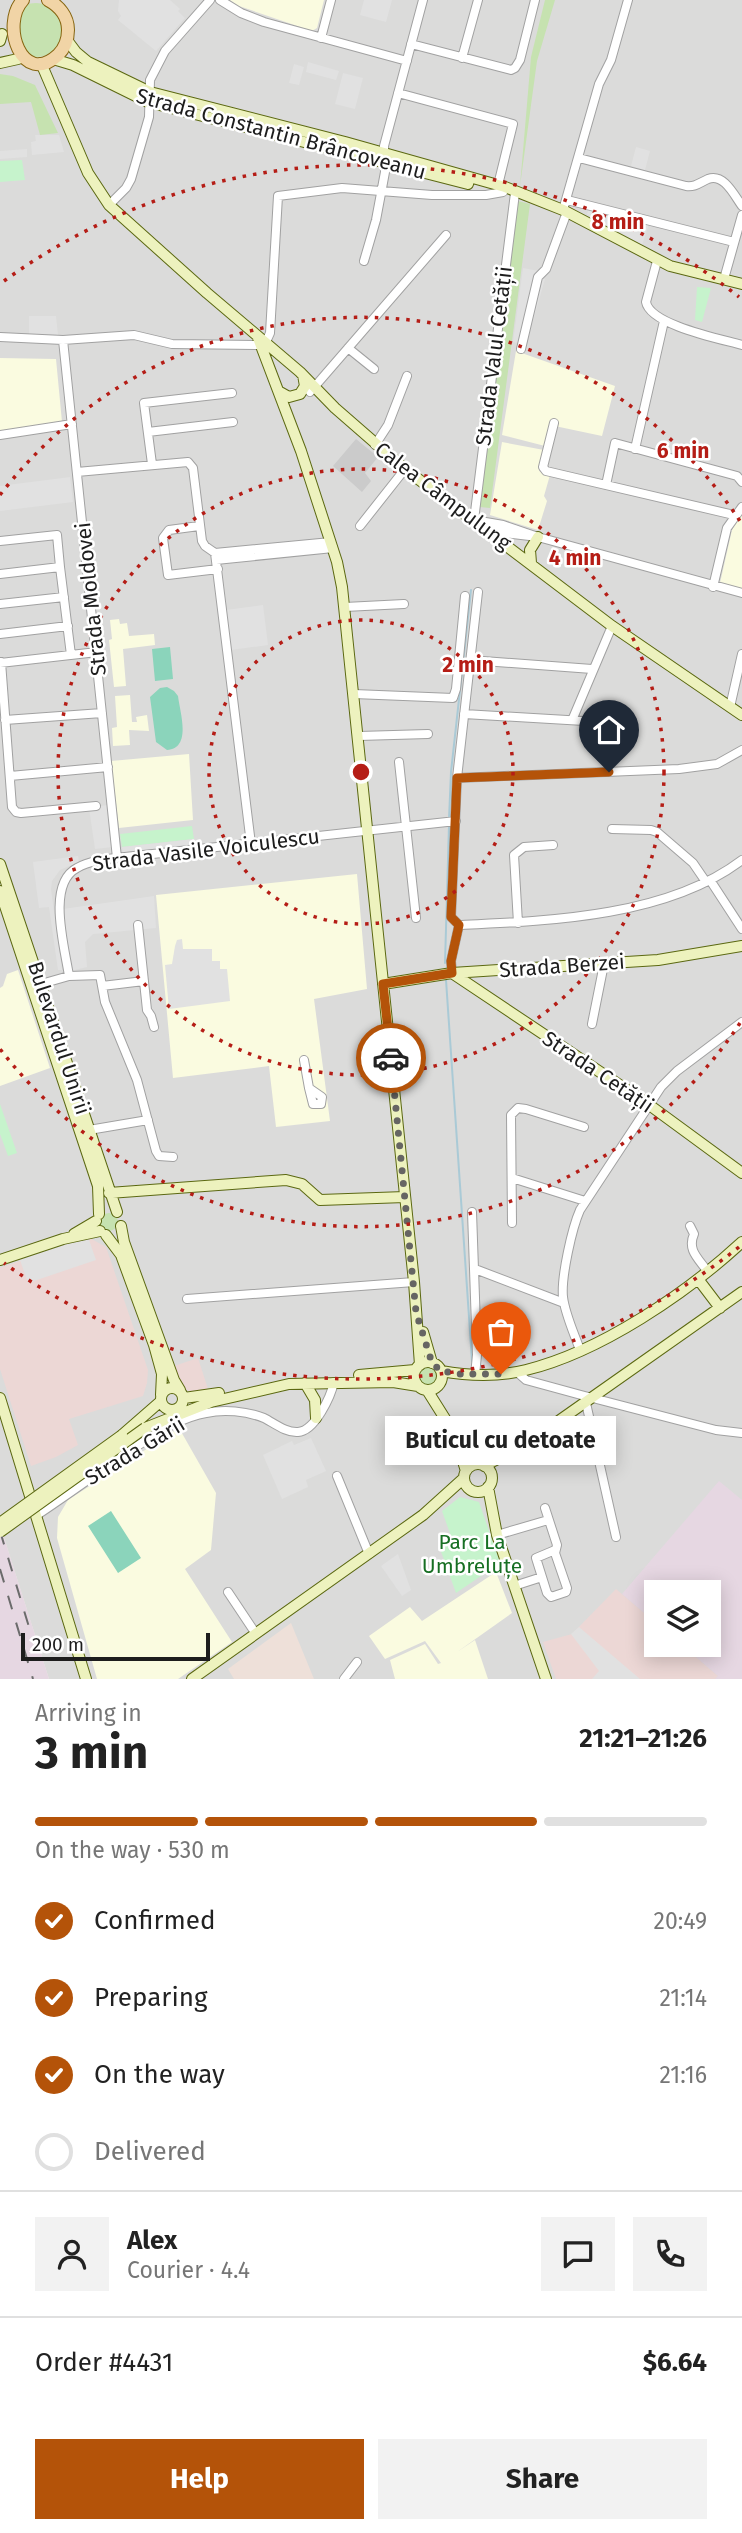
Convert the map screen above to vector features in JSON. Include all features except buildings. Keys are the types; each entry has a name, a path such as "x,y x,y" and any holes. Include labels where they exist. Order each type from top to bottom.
{"main road":[{"path":"48,0 64,14"},
{"path":"18,1 2,15 1,38 18,59 31,64 47,61 62,50 67,40 68,27 64,14 67,0"},
{"name":"Strada Constantin Brâncoveanu","path":"67,40 88,62 160,105 245,122"},
{"path":"0,63 18,59"},
{"name":"Strada Constantin Brâncoveanu","path":"47,61 73,65 149,97 566,207 657,261 742,284"},
{"name":"Calea Câmpulung","path":"47,61 87,172 109,205 261,342 299,372 309,392 405,469 612,626 742,715"},
{"path":"261,342 332,545 345,607 414,1282 417,1368 414,1378 481,1465 482,1486 546,1679"},
{"path":"276,380 283,370 299,372"},
{"path":"280,393 289,397 309,392"},
{"path":"290,421 309,392"},
{"path":"531,564 530,550 538,537"},
{"name":"Bulevardul Unirii","path":"0,864 85,1132 122,1219 121,1226"},
{"name":"Bulevardul Unirii","path":"0,891 37,985"},
{"name":"Strada Berzei","path":"383,984 452,973 658,960 742,946"},
{"name":"Strada Cetății","path":"452,973 648,1104 742,1173"},
{"name":"Bulevardul Unirii","path":"85,1132 99,1190 100,1225 121,1255 154,1345 163,1376 163,1402"},
{"path":"109,1193 286,1180 302,1184 320,1200 405,1197"},
{"path":"0,1260 100,1225 107,1209 117,1212"},
{"path":"100,1225 116,1233 121,1226"},
{"path":"121,1226 124,1242 181,1398"},
{"path":"181,1398 206,1396 284,1378 396,1374 417,1368 438,1375 474,1375 517,1372 546,1364 580,1350 636,1319 708,1272 742,1242"},
{"path":"698,1279 719,1308"},
{"path":"192,1679 434,1507 471,1466 481,1465 523,1446 742,1292"},
{"path":"416,1312 438,1375 465,1475 482,1486"},
{"path":"0,1523 142,1425 211,1402 265,1388 305,1383 393,1382 434,1389 438,1375"},
{"path":"305,1383 315,1400 316,1418"},
{"path":"0,1532 142,1425 163,1402 169,1388 181,1398 211,1402"},
{"path":"0,1398 86,1679"},
{"path":"163,1402 173,1410 181,1398"},
{"path":"434,1507 482,1486 523,1446"}],"street":[{"path":"109,205 130,181 149,117 150,80 165,51 210,0"},
{"path":"220,0 254,19 407,61"},
{"path":"321,38 331,0"},
{"path":"364,261 371,243 382,191 384,158 398,93 423,0"},
{"path":"462,58 478,0"},
{"path":"411,44 507,70 515,68 520,60 535,0"},
{"path":"521,349 538,277 546,269 566,207 599,84 611,60 628,0"},
{"name":"Strada Valul Cetății","path":"398,93 513,124 474,520"},
{"path":"149,117 160,105"},
{"path":"579,158 686,186 694,187 708,179 718,179 727,185 742,206"},
{"path":"0,337 63,340 134,335 172,344 261,342 270,333 278,196 342,188 474,195 506,190"},
{"name":"Strada Constantin Brâncoveanu","path":"566,207 734,242"},
{"path":"724,279 742,217"},
{"path":"309,392 446,235"},
{"path":"657,261 646,302 651,313 664,321 742,345"},
{"path":"635,449 664,321"},
{"name":"Strada Moldovei","path":"63,340 117,858"},
{"path":"348,348 373,369"},
{"path":"375,445 395,411 407,376"},
{"path":"152,464 144,403 232,393"},
{"path":"148,432 233,422"},
{"path":"554,422 544,470 734,515"},
{"path":"0,435 72,424"},
{"path":"606,485 615,443 737,476 742,482"},
{"path":"77,472 185,461 191,463 199,526 205,546 216,561 251,844"},
{"path":"360,526 405,469"},
{"path":"713,587 727,528 734,515 742,508"},
{"path":"474,520 503,525 713,587 742,593"},
{"path":"199,526 169,530 163,538 168,575 216,561 332,545"},
{"path":"488,531 538,537"},
{"path":"0,541 57,535 71,655"},
{"path":"0,575 60,567"},
{"path":"478,592 457,778 451,917 459,925 518,923 613,912 708,881 742,860"},
{"path":"354,694 450,699 454,696 465,596"},
{"path":"0,604 64,597"},
{"path":"345,607 404,604"},
{"path":"0,634 68,626"},
{"path":"573,718 612,626"},
{"path":"96,806 21,813 12,807 1,662 97,652"},
{"path":"730,707 742,653"},
{"path":"470,660 592,669"},
{"path":"5,720 102,713"},
{"path":"464,714 573,718 618,723"},
{"path":"359,736 428,734"},
{"path":"457,778 694,768 722,762 742,750"},
{"path":"400,762 416,918"},
{"path":"10,776 108,767"},
{"name":"Strada Vasile Voiculescu","path":"69,976 60,915 61,884 77,867 117,858 456,821"},
{"path":"612,829 657,832 693,863 742,929"},
{"path":"518,923 514,855 524,847 553,845"},
{"path":"138,925 146,1010 154,1027"},
{"path":"452,973 451,961 459,925"},
{"path":"592,1024 604,964"},
{"path":"37,985 69,976 99,974 102,977 105,1002 137,1080 159,1156 173,1157"},
{"path":"103,986 145,981"},
{"path":"580,1350 564,1303 563,1287 572,1232 585,1201 648,1104 670,1077 742,1022"},
{"path":"304,1060 309,1088"},
{"path":"512,1223 513,1110 526,1109 584,1127"},
{"path":"85,1132 148,1120"},
{"path":"512,1178 585,1201"},
{"path":"472,1212 477,1355 474,1375"},
{"path":"690,1226 694,1234 690,1241 691,1248 708,1272"},
{"path":"475,1269 564,1303"},
{"path":"187,1299 414,1282"},
{"path":"517,1372 526,1380 590,1401 716,1430 742,1433"},
{"path":"316,1418 328,1400 334,1382"},
{"path":"590,1401 616,1537"},
{"name":"Strada Gării","path":"37,1515 127,1452 187,1418 216,1411 245,1413 262,1417 296,1432 307,1429 316,1418"},
{"path":"337,1476 369,1554"},
{"path":"544,1508 557,1545 555,1550 567,1590 548,1596 536,1558 555,1550"},
{"path":"497,1534 548,1520"},
{"path":"514,1586 542,1577"},
{"path":"228,1592 256,1634"},
{"path":"344,1679 357,1662"}],"shaded area":[{"path":"0,0 742,0 742,1679 49,1679 0,1525"},
{"path":"119,0 170,0 185,18 156,51 118,20 121,16 118,11"},
{"path":"230,0 324,0 317,28 312,31 239,6"},
{"path":"364,0 392,0 386,22 360,15"},
{"path":"308,62 339,71 336,80 306,72"},
{"path":"294,64 304,67 299,85 289,83"},
{"path":"343,73 363,78 355,109 335,104"},
{"path":"35,135 59,135 64,152 32,155 31,142 36,141"},
{"path":"636,147 650,151 645,170 631,166"},
{"path":"27,149 27,157 0,159 0,151"},
{"path":"589,208 649,224 642,245 587,214"},
{"path":"523,268 539,271 541,278 545,279 526,345 513,342"},
{"path":"29,316 56,316 58,335 29,334"},
{"path":"516,351 615,386 602,436 550,425 545,446 502,435"},
{"path":"0,358 56,359 62,422 0,431"},
{"path":"356,439 378,457 365,473 371,481 362,492 333,466"},
{"path":"502,442 544,450 539,471 550,475 544,496 547,501 538,530 490,515"},
{"path":"70,477 73,502 0,511 0,486"},
{"path":"742,512 742,589 720,583 732,530"},
{"path":"263,605 268,645 231,650 226,610"},
{"path":"119,619 120,624 127,623 129,636 154,634 155,645 123,649 126,686 114,687 109,640 112,639 110,620"},
{"path":"130,695 132,722 137,722 136,717 147,715 149,731 129,730 130,745 113,746 112,728 117,727 115,696"},
{"path":"189,754 193,820 119,828 111,761"},
{"path":"107,805 113,847 95,849 89,808"},
{"path":"194,839 195,846 123,854 122,847"},
{"path":"78,856 79,862 60,870 52,881 62,970 58,970 49,907 39,908 33,862"},
{"path":"357,874 367,989 314,999 330,1121 276,1127 269,1066 173,1078 156,895"},
{"path":"154,896 156,928 93,934 85,942 87,967 71,971 63,909"},
{"path":"182,939 183,949 212,949 212,961 220,961 220,969 227,969 230,1001 169,1009 165,965 172,964 177,940"},
{"path":"18,970 50,1068 0,1086 0,988 7,974"},
{"path":"88,1237 106,1247 148,1370 147,1383 143,1396 69,1419 78,1445 31,1466 0,1369 0,1268"},
{"path":"88,1237 96,1260 28,1283 20,1260"},
{"path":"198,1358 208,1389 189,1391 184,1388 171,1367"},
{"path":"179,1428 216,1493 211,1550 185,1569 232,1642 178,1679 97,1679 57,1538 58,1517 68,1500"},
{"path":"311,1438 326,1471 306,1480 308,1487 282,1499 263,1455 292,1441 294,1445"},
{"path":"719,1481 742,1500 742,1679 715,1679 718,1676 696,1657 721,1657 721,1580 644,1580 644,1613 622,1594"},
{"path":"0,1525 49,1679 0,1679"},
{"path":"398,1554 411,1590 402,1596 381,1566"},
{"path":"496,1572 512,1613 457,1652 475,1640 488,1679 395,1679 390,1660 425,1644 438,1664 441,1663 425,1641 385,1659 369,1636 410,1607 422,1621"},
{"path":"616,1589 644,1613 644,1657 696,1657 718,1676 715,1679 556,1679 543,1642 572,1634"},
{"path":"291,1623 314,1679 234,1679 228,1669"},
{"path":"579,1627 640,1679 592,1679 599,1671 571,1634"}],"green space":[{"path":"545,0 555,0 537,61 520,186 531,57"},
{"path":"36,3 55,11 63,30 55,49 36,57 17,49 9,30 17,11"},
{"path":"0,74 35,85 58,133 40,135 31,102 0,104"},
{"path":"22,160 25,180 0,182 0,161"},
{"path":"518,201 530,204 490,508 480,507"},
{"path":"697,287 711,288 702,322 695,320"},
{"path":"170,647 173,679 155,681 152,649"},
{"path":"167,687 178,696 183,729 180,743 167,750 156,742 150,697 160,688"},
{"path":"192,826 194,839 122,847 120,834"},
{"path":"0,1104 17,1153 8,1156 0,1134"},
{"path":"109,1213 117,1218 118,1222 113,1230 109,1231 101,1226 100,1222 105,1214"},
{"path":"428,1367 434,1370 437,1376 434,1382 428,1385 422,1382 419,1376 422,1370"},
{"name":"Parc La Umbreluțe","path":"460,1497 479,1502 500,1563 456,1593 439,1546 452,1539 442,1511"},
{"path":"111,1511 141,1558 118,1573 88,1526"}],"waterway":[{"path":"449,819 451,772 471,590"},
{"path":"445,963 449,825"},
{"path":"446,980 472,1361"}],"railway":[{"path":"0,1531 32,1637"},
{"path":"0,1569 33,1679"}],"way so far":[{"path":"391,1058 416,1312 432,1363 441,1371 475,1375 501,1374"}],"place":[{"name":"Buticul cu detoate","path":"501,1374"}],"route":[{"path":"391,1058 383,984 452,973 451,961 459,925 451,917 457,778 609,772"}]}
